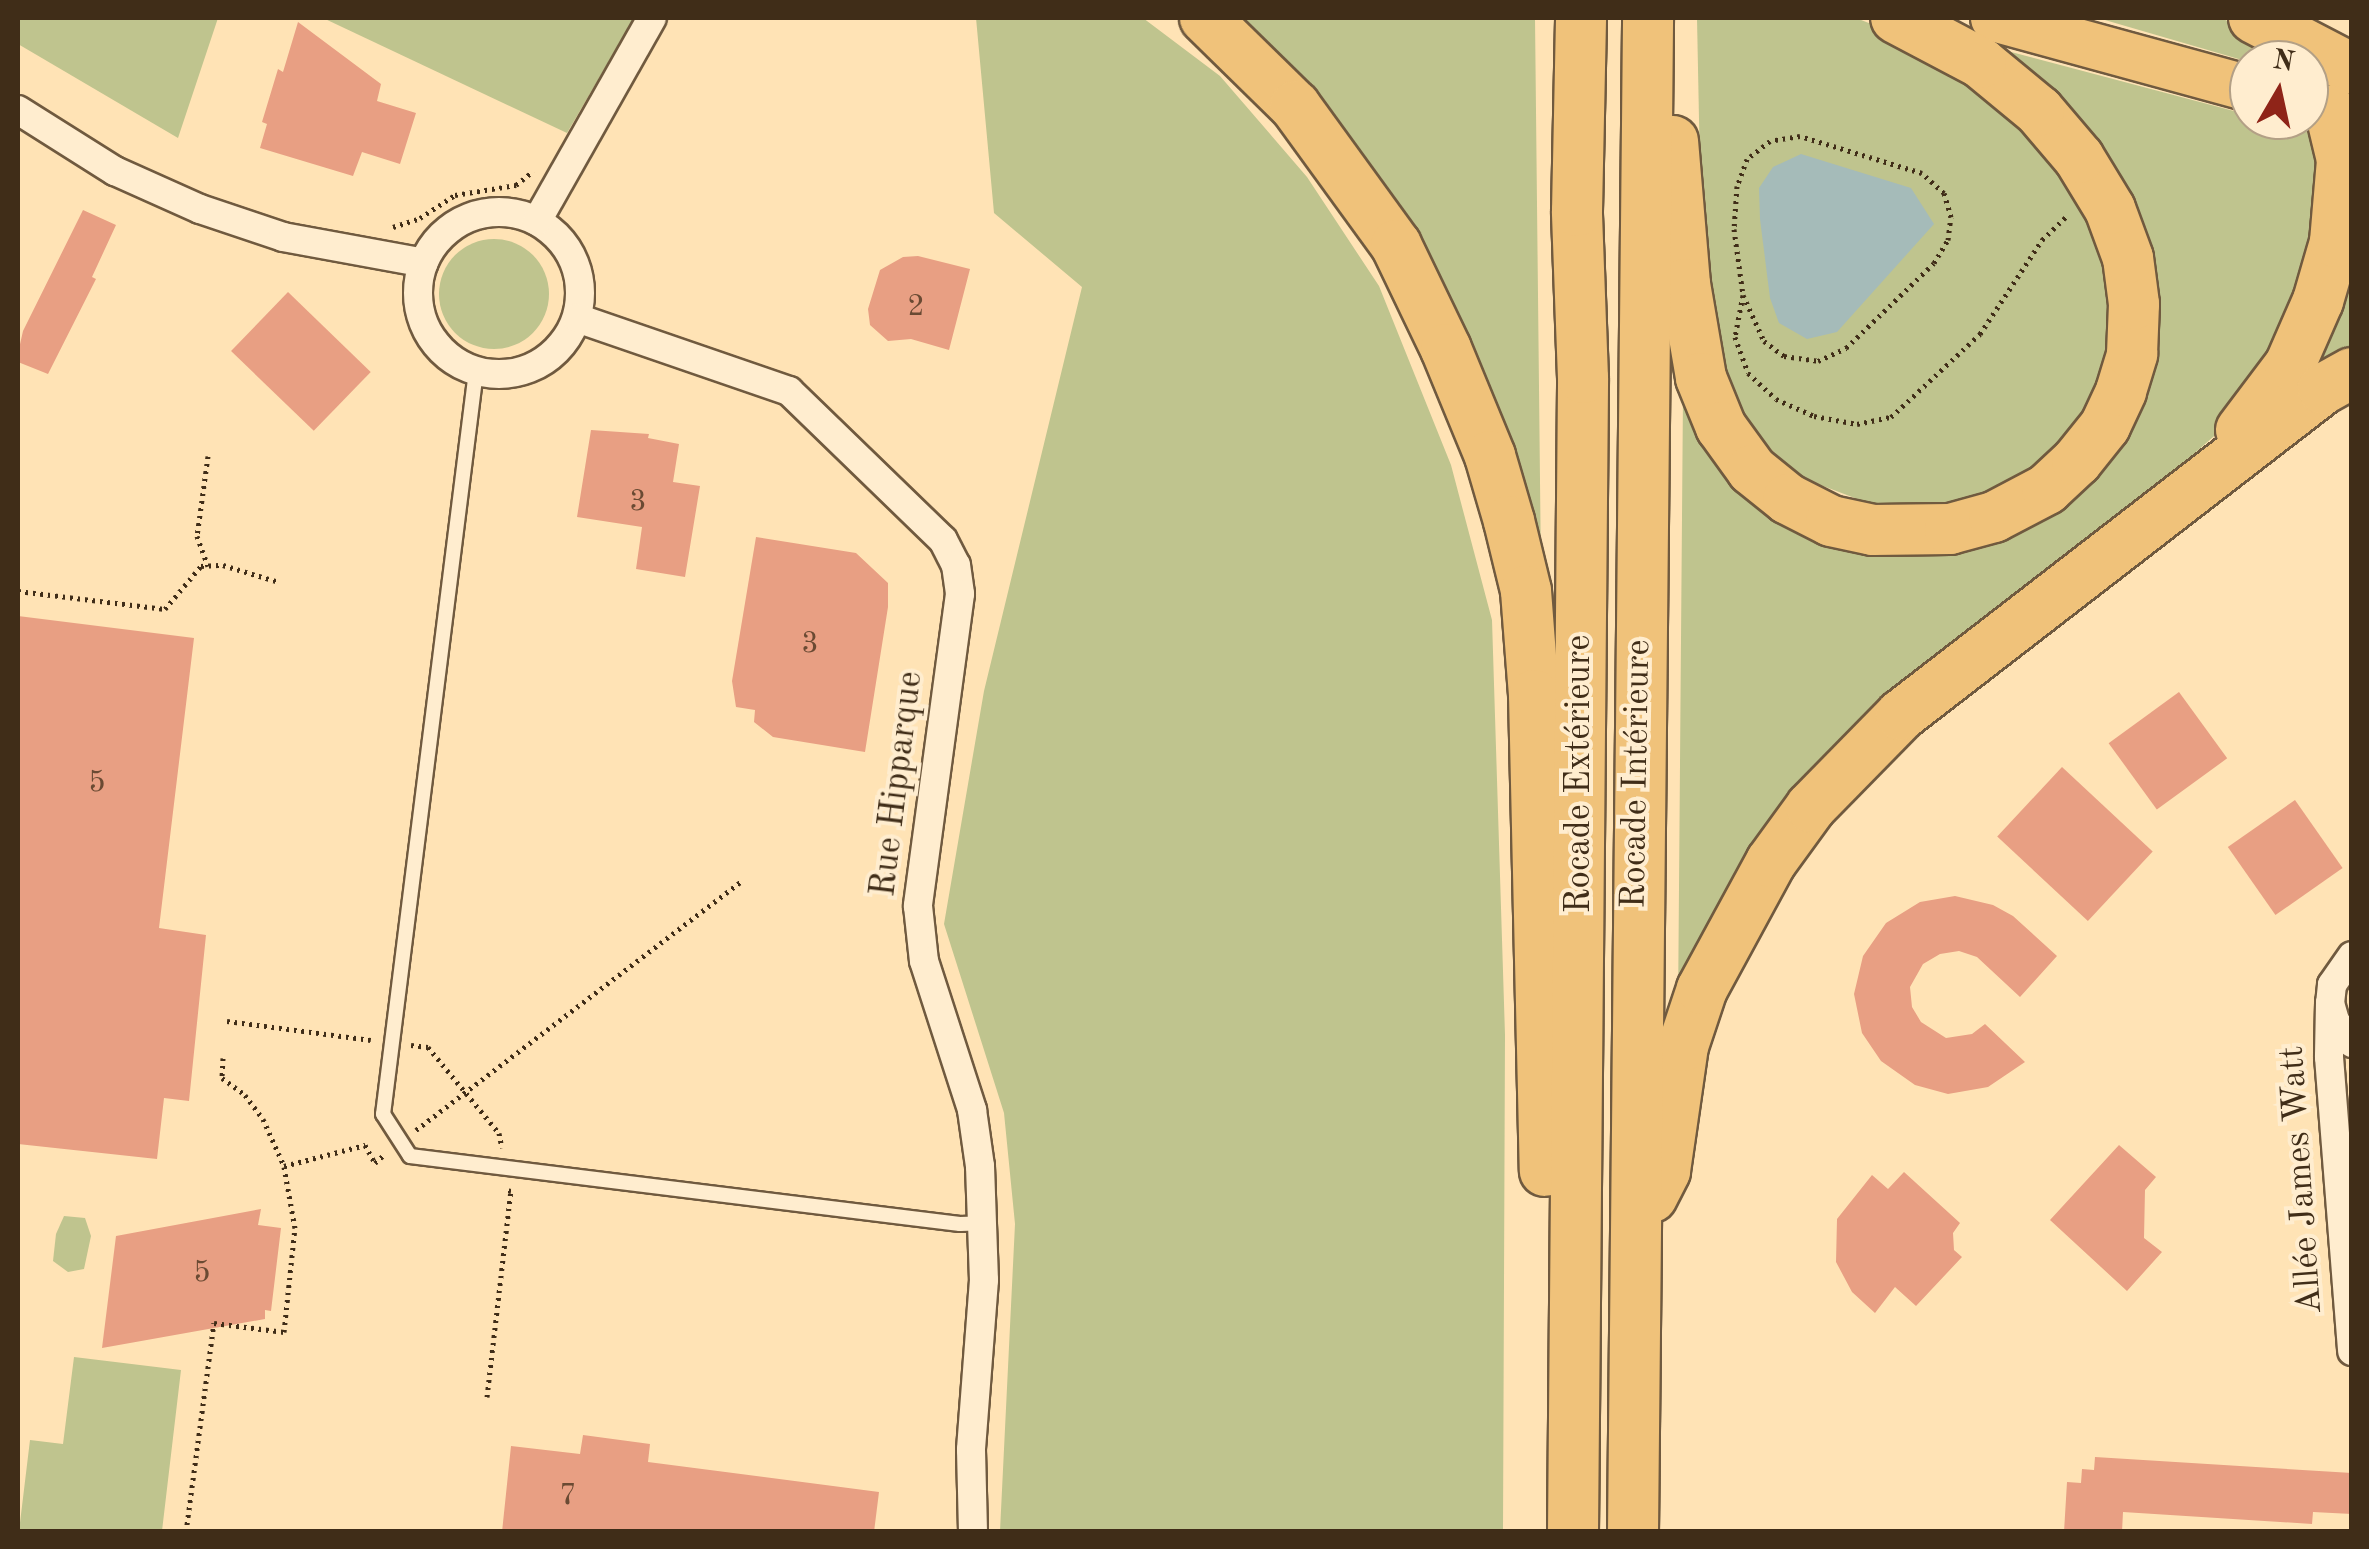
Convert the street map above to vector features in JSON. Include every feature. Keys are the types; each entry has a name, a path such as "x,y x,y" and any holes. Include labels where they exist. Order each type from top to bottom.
{"highway":[{"path":"1205,18 1295,106 1396,245 1446,349 1490,456 1509,521 1526,591 1534,695 1545,1203 1577,1291"},
{"name":"Rocade Intérieure","path":"1632,1532 1632,1238 1648,18"},
{"path":"1668,18 1684,284 1702,378 1721,427 1752,470 1788,499 1831,520 1874,530 1950,529 1994,518 2047,489 2086,450 2105,426 2122,391 2132,354 2134,304 2128,258 2110,209 2039,111 1980,64 1896,18"},
{"path":"1632,1238 1665,1171 1683,1046 1702,989 1771,862 1801,821 1938,670 2248,424 2290,366 2318,302 2337,224 2342,160 2330,94 2254,18"},
{"name":"Rocade Extérieure","path":"1572,1532 1583,378 1577,211 1580,27"},
{"path":"1901,715 2322,389 2352,373"}],"main road":[{"path":"1993,18 2229,83"}],"street":[{"path":"538,221 652,18"},
{"path":"18,110 115,171 200,209 282,237 424,262"},
{"path":"512,212 538,221 560,238 575,262 581,290 576,318 566,340 548,358 526,369 501,374 476,370 452,358 433,340 421,316 418,288 424,262 438,239 459,222 484,213 512,212"},
{"name":"Rue Hipparque","path":"576,318 789,391 950,552 960,594 918,920 924,962 972,1110 984,1223 971,1450 972,1532"},
{"path":"2352,956 2332,985 2330,1004 2334,1022 2352,1042"},
{"name":"Allée James Watt","path":"2330,1004 2329,1056 2352,1351"}],"lane":[{"path":"476,370 383,1114 410,1156 960,1224 984,1223"}],"path":[{"path":"1743,295 1764,341 1784,356 1818,360 1846,348 1934,263 1948,240 1951,217 1944,192 1922,173 1800,136 1770,142 1747,159 1737,186 1734,229 1743,295 1736,337 1748,373 1776,398 1814,416 1843,421 1891,418 1980,334 2042,240 2096,187"},
{"path":"386,228 420,218 455,195 516,184 543,162"},
{"path":"208,456 198,536 208,566"},
{"path":"18,591 165,609 201,566 224,565 279,582"},
{"path":"284,1166 365,1145 374,1163 740,882"},
{"path":"186,1532 214,1324 284,1332 294,1228 284,1166 263,1119 245,1095 222,1078 223,1058"}],"green space":[{"path":"18,18 218,18 178,138 18,44"},
{"path":"323,18 634,18 567,133"},
{"path":"976,18 1143,18 1220,76 1307,177 1379,286 1451,465 1492,620 1505,1035 1503,1531 1000,1531 1015,1224 1004,1113 944,924 984,691 1082,287 994,213"},
{"path":"1239,18 1535,18 1541,572 1504,447"},
{"path":"1697,18 1856,18 1884,29 1984,93 2061,165 2101,243 2114,317 2098,394 2055,450 2003,487 1947,506 1873,505 1797,476 1742,419 1711,337 1701,220"},
{"path":"2098,18 2222,18 2260,40 2229,40 2229,56"},
{"path":"1992,47 2229,110 2229,140 2311,140 2326,174 2320,233 2270,367 2221,430 2130,510 1911,685 1678,1011 1683,393 1824,539 1898,555 1976,548 2046,518 2155,343 2157,275 2135,210"},
{"path":"494,239 515,243 533,255 545,273 549,294 545,315 533,333 515,345 494,349 473,345 455,333 443,315 439,294 443,273 455,255 473,243"},
{"path":"2351,265 2351,355 2309,379"},
{"path":"64,1216 85,1218 91,1236 84,1269 68,1272 53,1261 56,1234"},
{"path":"74,1357 181,1370 162,1531 19,1531 30,1440 63,1444"}],"water":[{"path":"1801,154 1911,188 1934,224 1837,332 1807,339 1779,323 1770,298 1760,219 1759,188 1773,167"}],"building":[{"path":"298,22 381,84 377,101 416,113 400,164 362,152 353,176 260,148 267,124 262,122"},
{"path":"83,210 116,225 92,277 96,279 48,374 18,362 18,353 23,331"},
{"path":"918,256 970,269 949,350 911,339 888,341 870,325 868,309 880,270 903,257"},
{"path":"288,292 371,372 314,431 231,351"},
{"path":"591,430 649,434 648,438 679,444 673,482 700,486 685,577 636,569 642,527 577,517"},
{"path":"756,537 856,553 888,583 888,607 865,752 773,737 754,722 755,710 736,707 732,681"},
{"path":"18,616 194,638 159,928 206,935 189,1101 164,1098 157,1159 18,1144"},
{"path":"2179,692 2227,758 2157,809 2109,743"},
{"path":"2062,767 2153,852 2088,921 1997,836"},
{"path":"2295,800 2343,868 2275,915 2228,847"},
{"path":"1955,896 1993,905 2013,916 2057,956 2020,997 1977,957 1959,951 1940,954 1923,964 1910,987 1912,1007 1921,1022 1946,1038 1972,1034 1985,1024 2025,1062 1988,1087 1948,1094 1915,1085 1881,1061 1862,1033 1854,994 1863,956 1886,923 1920,902"},
{"path":"2119,1145 2156,1177 2145,1190 2144,1238 2162,1252 2127,1291 2050,1220"},
{"path":"1904,1172 1960,1223 1953,1233 1954,1250 1962,1257 1916,1306 1895,1287 1875,1313 1852,1292 1836,1262 1837,1219 1872,1175 1888,1189"},
{"path":"261,1209 258,1225 281,1228 271,1311 265,1310 265,1319 102,1348 116,1236"},
{"path":"583,1435 650,1444 648,1462 879,1492 874,1532 502,1532 511,1446 580,1454"},
{"path":"2095,1457 2352,1473 2352,1514 2313,1512 2312,1524 2123,1512 2122,1532 2064,1532 2067,1482 2081,1483 2082,1469 2094,1470"}]}
